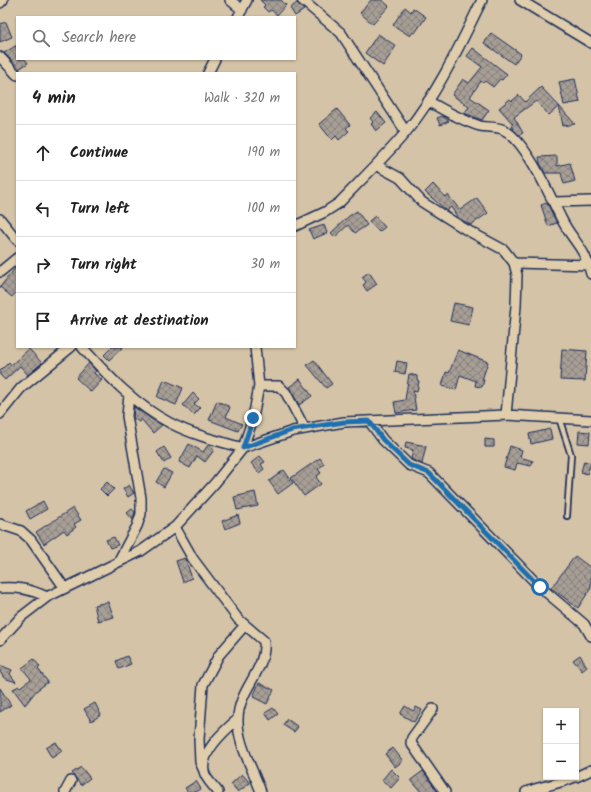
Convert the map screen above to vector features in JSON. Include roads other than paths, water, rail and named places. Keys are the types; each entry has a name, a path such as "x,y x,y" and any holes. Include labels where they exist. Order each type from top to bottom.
{"street":[{"path":"0,3 3,0"},
{"path":"230,0 240,14 247,0"},
{"path":"302,0 341,33 406,132"},
{"path":"296,226 325,212 339,203 406,132 443,77 482,0"},
{"path":"520,0 591,43"},
{"path":"0,57 16,74"},
{"path":"208,72 214,60"},
{"path":"428,101 455,117 481,126 504,129 513,136 535,166 555,202 568,230 583,250 590,268 514,263"},
{"path":"376,165 400,178 422,202 465,229 504,250 514,263 517,275 516,306 506,415"},
{"path":"555,202 591,200"},
{"path":"0,219 16,239"},
{"path":"0,272 16,259"},
{"path":"0,414 21,388 69,348"},
{"path":"83,348 129,395 170,423 205,437 243,448 292,430 344,422 427,420 506,415 591,420"},
{"path":"0,640 21,617 47,597 64,587 118,562 154,543 175,527 215,483 243,448 253,418 259,386 255,348"},
{"path":"259,386 279,386 286,393 304,429"},
{"path":"118,562 137,526 141,514 141,498 127,416 129,395"},
{"path":"369,421 383,440 409,465 429,473 540,587 584,624 591,636"},
{"path":"0,524 21,531 31,540 64,587"},
{"path":"175,527 193,559 238,619 264,641 265,650 260,666 242,700 238,719 246,759 260,792"},
{"path":"0,588 21,588 32,590 47,597"},
{"path":"218,792 204,771 200,762 199,740 203,685 219,655 245,625"},
{"path":"433,709 412,738 411,743 445,792"},
{"path":"204,771 204,760 212,746 238,719"},
{"path":"579,776 591,770"},
{"path":"526,792 568,780"},
{"path":"65,792 71,781"}],"lane":[{"path":"558,417 571,455 567,516"}]}
